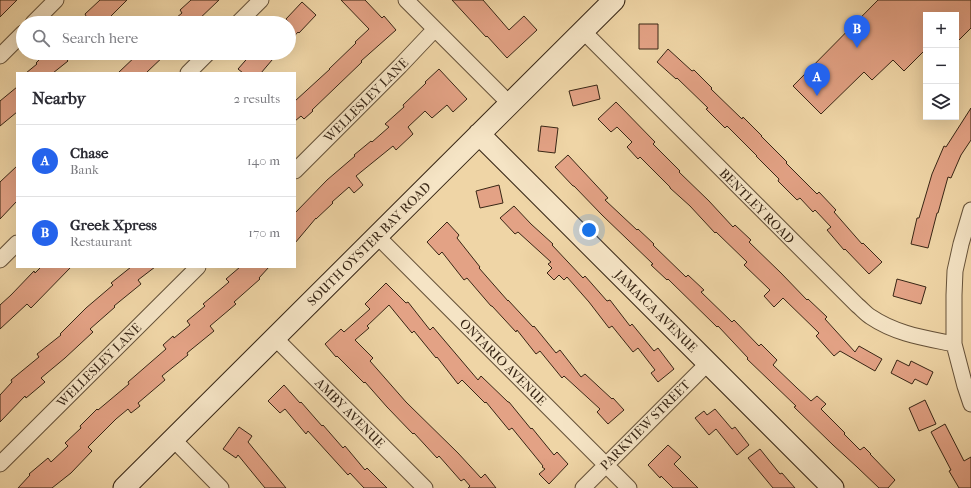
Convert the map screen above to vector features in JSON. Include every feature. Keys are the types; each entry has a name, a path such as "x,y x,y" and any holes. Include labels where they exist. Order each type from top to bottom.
{"main road":[{"name":"SOUTH OYSTER BAY ROAD","path":"124,488 614,0"},
{"name":"JAMAICA AVENUE","path":"479,134 833,488"}],"street":[{"path":"41,16 56,0"},
{"path":"245,16 261,0"},
{"path":"406,0 510,104"},
{"name":"WELLESLEY LANE","path":"296,169 400,66 435,29"},
{"name":"BENTLEY ROAD","path":"583,31 857,305 872,317 894,329 913,336 954,344"},
{"path":"0,56 16,40"},
{"path":"189,72 201,60"},
{"path":"971,210 955,271 954,295 954,344 971,404"},
{"name":"ONTARIO AVENUE","path":"377,236 629,488"},
{"path":"0,260 16,244"},
{"name":"WELLESLEY LANE","path":"0,464 197,268"},
{"name":"AMBY AVENUE","path":"274,338 425,488"},
{"name":"PARKVIEW STREET","path":"583,488 708,363"},
{"path":"172,439 221,488"}],"building":[{"path":"0,0 17,0 0,17"},
{"path":"100,0 127,0 111,16 86,16 85,14"},
{"path":"191,0 219,0 202,16 178,16 182,13 180,10"},
{"path":"341,0 365,0 382,18 384,16 396,30 361,61 362,62 312,110 313,111 304,119 301,116 296,120 296,100 330,69 369,29"},
{"path":"452,0 483,0 509,30 524,16 537,30 507,58"},
{"path":"878,0 971,0 971,28 959,40 959,12 923,12 923,52 904,71 893,60 872,80 864,72 821,114 793,86"},
{"path":"302,2 316,15 296,34 296,16 289,16"},
{"path":"639,24 658,24 658,49 639,49"},
{"path":"668,49 692,71 694,70 742,119 743,117 817,194 819,192 836,210 834,212 862,244 863,243 882,262 869,274 845,249 844,250 827,230 831,227 815,210 813,212 800,198 797,200 778,181 779,179 727,126 725,128 706,109 708,108 677,78 676,79 657,62"},
{"path":"39,60 68,61 54,72 27,72 37,64 36,63"},
{"path":"132,60 160,60 147,72 119,72"},
{"path":"246,60 272,60 262,72 242,72 238,69"},
{"path":"439,69 467,99 453,112 447,105 432,118 425,111 408,127 413,134 396,150 393,146 356,176 363,185 354,193 349,187 316,218 296,242 296,212 327,180 355,156 354,155 389,127 385,124 404,107 403,105 426,83 425,82"},
{"path":"597,85 600,99 573,106 569,91"},
{"path":"16,88 16,113 0,126 0,101"},
{"path":"616,102 655,142 653,144 680,171 679,172 733,227 735,225 751,240 749,242 807,300 808,299 827,317 825,319 855,352 859,346 882,359 875,371 840,351 834,356 816,336 819,333 783,298 774,307 764,296 770,290 744,265 747,262 716,232 715,233 640,157 638,159 627,147 632,142 617,127 611,132 598,119"},
{"path":"971,108 971,140 961,155 951,178 948,177 928,248 911,244 917,218 919,218 932,174 944,146 946,147"},
{"path":"541,126 558,128 555,153 538,151"},
{"path":"568,155 608,198 605,200 654,244 653,245 686,277 688,275 704,290 701,292 732,322 734,320 759,346 761,344 777,360 773,365 811,401 817,396 826,404 821,409 860,450 864,447 895,480 888,488 879,488 833,445 794,407 796,406 747,359 748,358 718,326 717,327 668,279 667,280 651,265 653,264 573,186 555,167"},
{"path":"16,167 16,202 0,219 0,182"},
{"path":"499,185 503,203 480,208 476,191"},
{"path":"514,206 553,244 552,245 583,278 585,276 607,301 610,300 630,326 632,324 654,351 658,348 674,369 658,382 651,373 655,370 638,348 633,352 612,326 609,328 567,277 564,280 559,275 554,280 547,273 552,268 548,264 551,262 518,232 515,234 500,218"},
{"path":"447,222 459,235 457,238 480,267 479,268 508,301 533,327 534,326 556,353 560,350 581,377 585,374 612,399 613,398 624,410 608,424 597,412 600,409 564,376 562,378 540,351 536,354 517,330 516,332 467,278 464,280 442,252 439,255 427,242"},
{"path":"40,268 70,268 31,308 27,304 0,329 0,305 34,271 35,273"},
{"path":"130,268 154,268 138,280 141,284 114,306 115,307 90,329 93,332 41,378 45,382 26,398 25,396 0,422 0,395 12,382 11,380 39,357 37,354 61,335 60,334 86,308 113,285 111,283"},
{"path":"239,268 268,268 259,278 260,279 234,302 236,304 210,326 214,331 162,376 165,380 138,403 140,406 131,413 128,409 88,447 92,451 71,473 52,488 18,488 30,475 29,474 48,458 51,462 68,446 65,443 81,428 80,426 97,409 98,410 129,384 128,382 166,349 163,345 173,336 174,338 190,325 187,321 205,306 203,304 229,282 226,279"},
{"path":"897,279 926,287 921,304 893,296"},
{"path":"386,283 406,303 408,302 430,330 433,327 478,380 481,376 509,402 554,455 557,452 568,464 549,484 539,474 545,469 512,428 509,430 486,402 485,403 462,380 458,384 437,357 436,358 414,331 412,333 389,305 367,326 369,328 355,340 373,358 370,361 406,402 481,478 485,474 496,488 468,488 470,486 464,479 461,481 439,456 437,458 387,407 365,382 364,383 337,356 336,357 325,344 341,329 344,332 370,309 365,304"},
{"path":"897,360 909,366 911,361 933,372 927,385 915,379 912,384 891,373"},
{"path":"284,385 343,448 345,446 365,470 367,468 387,488 364,488 350,473 348,475 308,431 306,434 285,409 280,413 268,401"},
{"path":"925,400 936,424 919,431 909,408"},
{"path":"715,409 732,429 735,427 749,445 737,455 716,429 709,435 695,418 704,411 707,415"},
{"path":"945,424 964,461 971,457 971,488 959,488 949,471 951,470 931,432"},
{"path":"239,427 252,436 248,442 286,488 265,488 238,455 236,458 223,449"},
{"path":"668,445 681,457 674,464 698,488 673,488 661,476 660,478 648,465"},
{"path":"760,449 780,474 782,473 795,488 773,488 748,458"}],"place":[{"name":"Greek Xpress","path":"857,48"},
{"name":"Chase","path":"817,96"}]}
